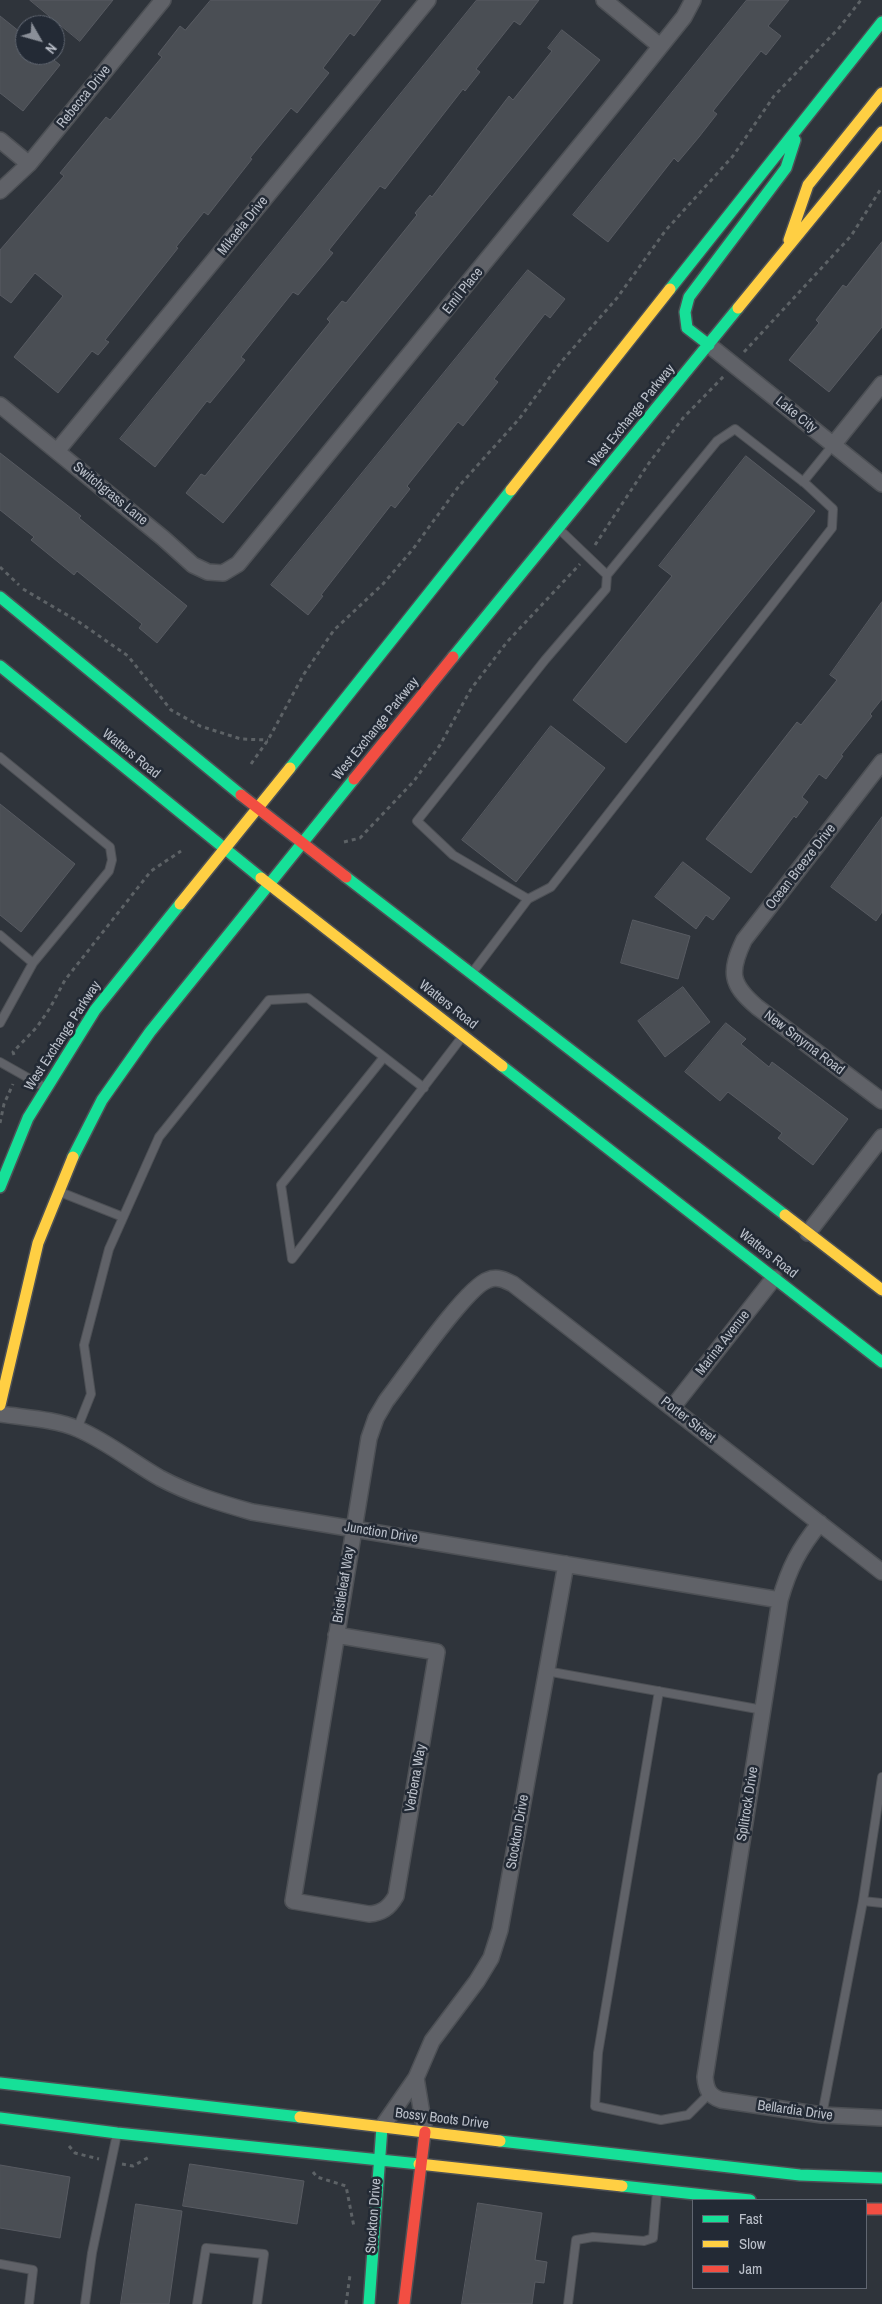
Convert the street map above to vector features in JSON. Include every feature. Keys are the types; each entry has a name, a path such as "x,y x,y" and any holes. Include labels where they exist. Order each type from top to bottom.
{"main road":[{"name":"West Exchange Parkway","path":"0,1186 28,1118 95,1010 258,808 882,22"},
{"path":"784,254 808,185 882,93"},
{"path":"709,345 688,328 684,312 689,297 786,168 799,128"},
{"name":"West Exchange Parkway","path":"0,1405 4,1377 38,1243 67,1170 102,1100 150,1032 268,884 882,132"},
{"path":"0,597 302,843 882,1290"},
{"name":"Watters Road","path":"0,666 268,884 882,1362"},
{"name":"Bossy Boots Drive","path":"0,2083 800,2175 882,2178"},
{"path":"0,2118 117,2133 378,2159 741,2199"},
{"name":"Stockton Drive","path":"369,2304 378,2159 382,2127"},
{"path":"404,2304 425,2132"},
{"path":"867,2209 882,2209"}],"street":[{"name":"Rebecca Drive","path":"0,191 29,164 163,0"},
{"name":"Mikaela Drive","path":"57,451 428,0"},
{"path":"604,0 660,46"},
{"name":"Emil Place","path":"223,572 238,564 250,551 684,17 693,0"},
{"path":"0,140 29,164"},
{"name":"Lake City","path":"709,345 882,484"},
{"path":"833,445 882,384"},
{"name":"Switchgrass Lane","path":"0,405 163,538 193,565 208,572 223,572"},
{"name":"Ocean Breeze Drive","path":"734,977 735,959 744,940 882,762"},
{"name":"New Smyrna Road","path":"734,977 741,994 882,1102"},
{"path":"808,1233 882,1137"},
{"name":"Porter Street","path":"489,1279 501,1278 513,1284 882,1572"},
{"name":"Marina Avenue","path":"672,1408 774,1278"},
{"name":"Bristleleaf Way","path":"293,1901 369,1438 376,1418 386,1401 470,1292 489,1279"},
{"name":"Junction Drive","path":"0,1414 56,1422 78,1429 106,1444 158,1477 188,1492 252,1512 780,1600"},
{"name":"Splitrock Drive","path":"709,2094 705,2077 780,1600 792,1564 804,1544 820,1524"},
{"name":"Stockton Drive","path":"382,2127 416,2078 432,2041 477,1981 491,1958 497,1940 566,1564"},
{"name":"Verbena Way","path":"293,1901 369,1914 386,1909 392,1903 396,1896 438,1652 336,1635"},
{"path":"416,2078 425,2132"},
{"name":"Bellardia Drive","path":"709,2094 721,2100 822,2115 882,2118"}],"lane":[{"path":"471,974 528,899 550,887 832,528 833,508 803,482 735,430 717,441 607,575 606,589 545,660 416,821 453,855 528,899"},
{"path":"803,482 833,445"},
{"path":"559,529 607,575"},
{"path":"0,758 110,847 112,860 109,871 33,963 0,1023"},
{"path":"0,935 33,963"},
{"path":"78,1429 91,1394 84,1345 109,1249 123,1217 159,1137 269,1000 308,998 424,1088"},
{"path":"384,1057 281,1185 292,1258 464,1035"},
{"path":"0,1062 46,1088"},
{"path":"58,1191 123,1217"},
{"path":"546,1671 763,1710"},
{"path":"659,1691 598,2053 595,2106 661,2120 688,2115 709,2094"},
{"path":"822,2115 863,1901 882,1777"},
{"path":"863,1901 882,1903"},
{"path":"85,2304 92,2253 117,2133"},
{"path":"568,2304 576,2240 593,2237 644,2241 653,2238 657,2190"},
{"path":"197,2304 206,2248 264,2254 257,2304"},
{"path":"0,2264 33,2270 29,2304"}],"path":[{"path":"251,764 268,740 304,674 334,630 383,584 459,486 519,419 560,362 616,298 666,230 733,156 774,96 839,28 861,0"},
{"path":"344,842 360,838 414,781 440,745 471,689 507,642 547,602 587,556 654,455 684,418 734,365 762,331 814,278 851,236 882,187"},
{"path":"0,567 21,588 79,622 128,656 171,710 200,726 240,739 268,740"},
{"path":"0,1123 4,1104 19,1073 14,1052 42,1021 65,980 151,871 180,851"},
{"path":"64,2143 74,2153 132,2166 158,2152"},
{"path":"309,2168 317,2177 346,2186 356,2233"},
{"path":"346,2304 351,2268"}],"building":[{"path":"30,0 113,0 80,41 65,29 65,15 48,15"},
{"path":"211,0 381,0 354,36 350,33 323,68 329,73 297,113 291,108 250,158 252,159 208,215 204,212 176,247 178,248 105,340 109,342 98,355 92,351 58,393 14,357 63,296 35,273 11,303 0,295 0,250 64,176 60,173 106,117 110,120 162,57 158,54 180,26 185,30"},
{"path":"477,0 539,0 520,25 514,21 476,69 480,72 465,91 463,89 385,189 380,186 329,250 333,253 298,295 293,292 241,357 245,360 210,403 207,401 155,467 120,439"},
{"path":"747,0 789,0 768,26 781,36 766,55 761,51 713,111 717,114 699,137 678,162 674,158 608,242 573,215"},
{"path":"0,16 15,28 15,65 60,65 23,111 0,93"},
{"path":"562,30 600,60 223,523 186,493 201,474 205,476 330,322 327,319 342,301 346,303 417,215 415,213 430,195 432,197 509,96 513,100 552,51 548,48"},
{"path":"882,242 882,327 829,392 789,360 819,323 816,320 843,285 846,287"},
{"path":"528,270 565,299 550,318 545,314 494,379 498,382 463,426 458,422 407,486 410,489 395,508 391,505 321,595 323,596 308,615 271,585"},
{"path":"0,453 81,516 79,518 187,606 157,643 139,628 142,624 77,571 74,575 31,540 34,537 0,510"},
{"path":"746,456 815,511 626,743 573,700 672,576 659,566"},
{"path":"882,602 882,699 870,714 872,716 841,755 843,756 826,779 819,774 802,797 808,802 796,818 794,816 751,873 706,839 797,722 801,725 837,680 830,675"},
{"path":"551,726 605,768 516,882 462,840"},
{"path":"0,804 75,864 21,932 0,915"},
{"path":"882,817 882,912 876,921 831,887"},
{"path":"683,862 730,898 713,920 706,915 696,929 655,897"},
{"path":"633,920 690,936 678,979 621,963"},
{"path":"683,987 710,1022 665,1057 638,1021"},
{"path":"726,1023 746,1039 741,1044 769,1067 772,1062 848,1119 813,1165 778,1138 782,1133 728,1092 720,1101 685,1072"},
{"path":"190,2164 304,2181 297,2224 183,2206"},
{"path":"0,2165 70,2177 60,2238 0,2228"},
{"path":"478,2203 542,2213 535,2260 547,2262 544,2283 535,2282 532,2304 462,2304"},
{"path":"136,2204 182,2211 169,2304 121,2304"}],"traffic: fast":[{"path":"670,289 882,22"},
{"path":"709,345 687,328 685,312 689,297 786,168 795,140"},
{"path":"453,657 738,308"},
{"path":"290,768 511,490"},
{"path":"0,597 241,795"},
{"path":"0,666 261,878"},
{"path":"73,1157 102,1100 150,1032 354,779"},
{"path":"346,877 785,1215"},
{"path":"0,1187 28,1118 95,1010 180,904"},
{"path":"502,1066 882,1362"},
{"path":"0,2083 300,2117"},
{"path":"0,2118 117,2133 419,2164"},
{"path":"369,2304 382,2127"},
{"path":"500,2141 800,2175 882,2178"},
{"path":"622,2186 741,2199"}],"traffic: slow":[{"path":"789,240 808,185 882,93"},
{"path":"738,308 882,132"},
{"path":"511,490 670,289"},
{"path":"180,904 290,768"},
{"path":"261,878 502,1066"},
{"path":"0,1405 38,1243 73,1157"},
{"path":"785,1215 882,1290"},
{"path":"300,2117 500,2141"},
{"path":"419,2164 622,2186"}],"traffic: jam":[{"path":"354,779 453,657"},
{"path":"241,795 346,877"},
{"path":"404,2304 425,2132"},
{"path":"867,2209 882,2209"}]}
